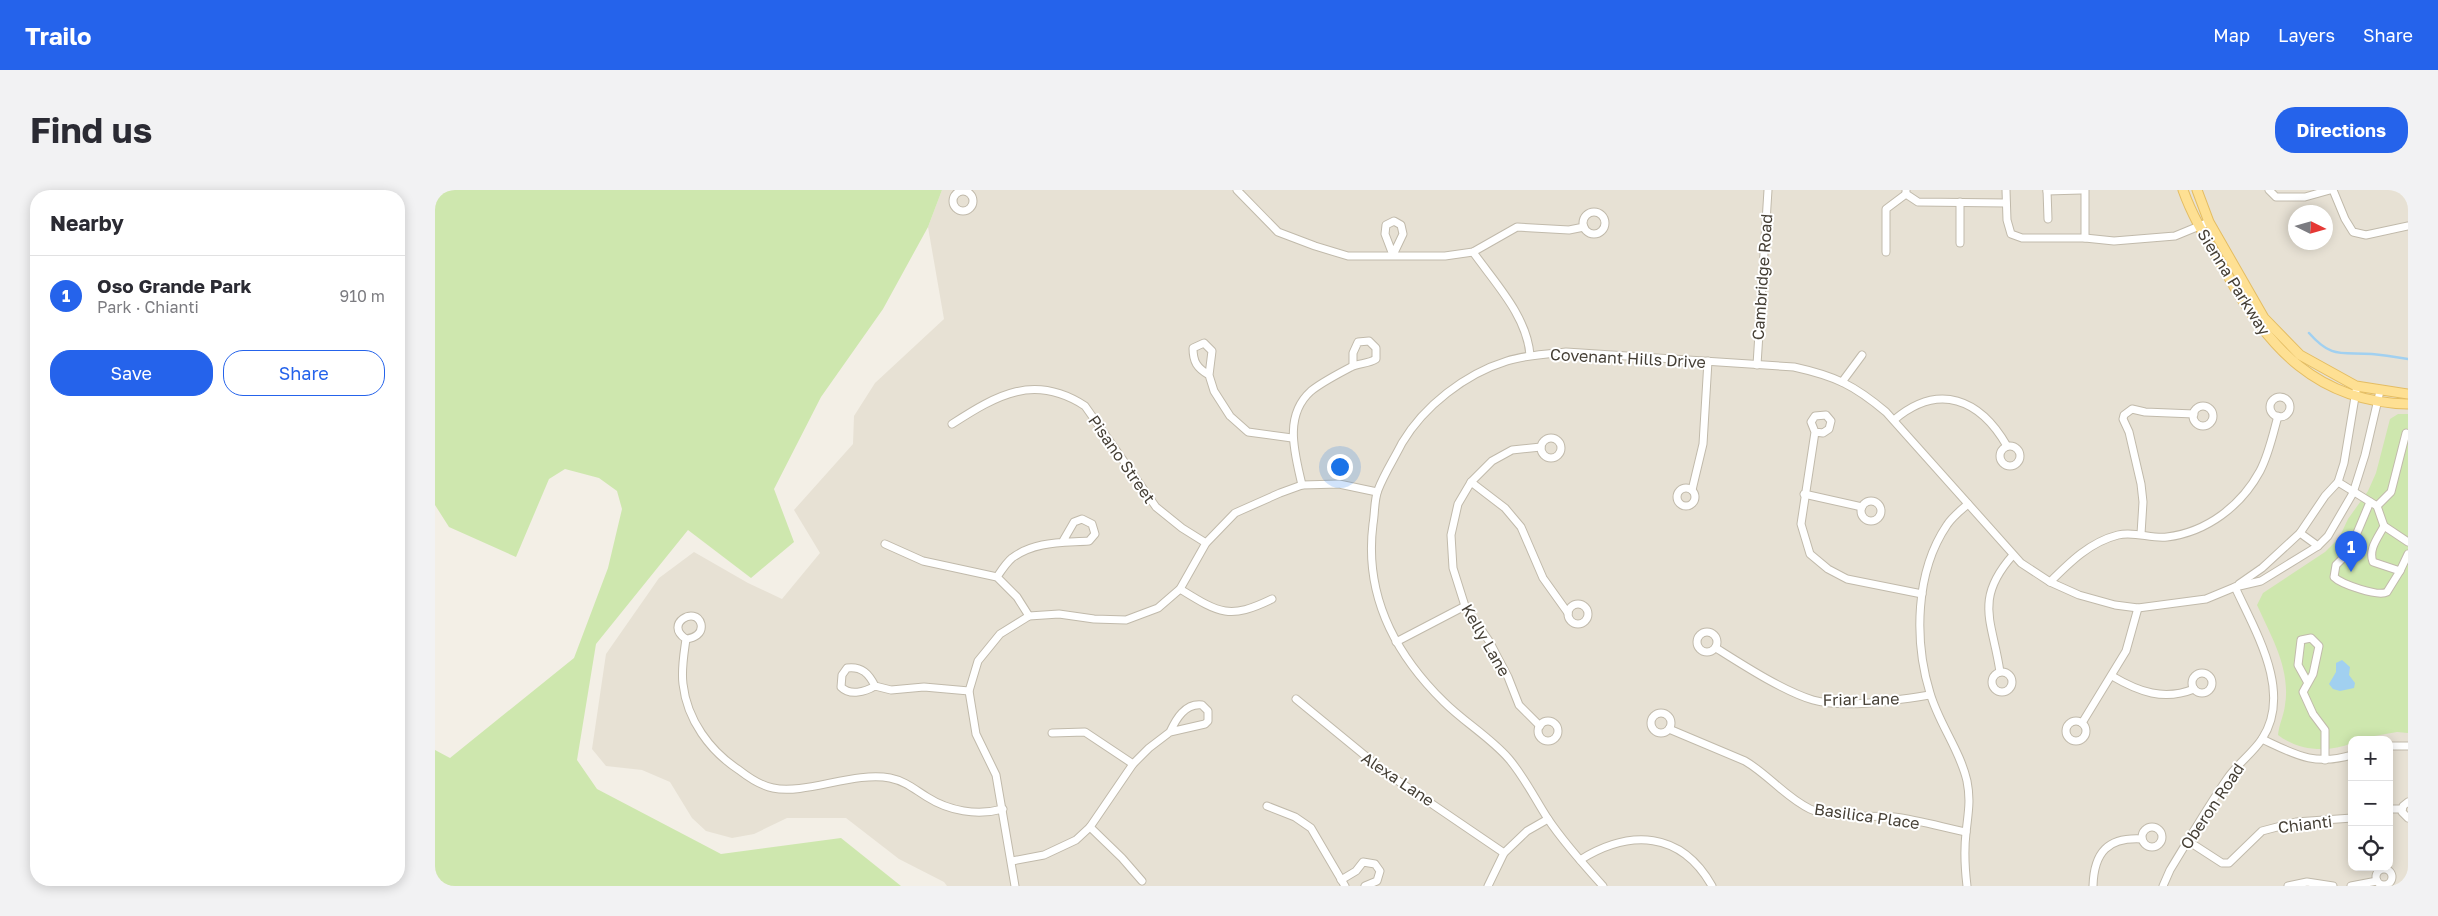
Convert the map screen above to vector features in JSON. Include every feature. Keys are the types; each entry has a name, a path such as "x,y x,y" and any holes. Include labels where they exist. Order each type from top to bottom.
{"main road":[{"name":"Sienna Parkway","path":"2183,190 2199,228 2237,293 2272,342 2288,359 2313,376 2355,398 2408,404"},
{"name":"Sienna Parkway","path":"2197,190 2209,222 2264,318 2277,334 2300,355 2356,386 2408,394"}],"street":[{"path":"1237,190 1278,232 1348,256 1445,256 1473,252 1517,227 1569,230 1584,227"},
{"name":"Cambridge Road","path":"1757,365 1768,190"},
{"path":"2006,190 2007,220 2011,234 2022,238 2085,238 2115,241 2175,236 2199,228 2209,222"},
{"path":"2048,219 2047,190 2081,190"},
{"path":"2085,190 2085,238"},
{"path":"2269,190 2276,197 2293,199 2332,190 2353,232 2366,235 2408,226"},
{"path":"1886,252 1886,209 1905,192 1918,202 2007,203"},
{"path":"1960,202 1960,243"},
{"path":"1473,252 1517,314 1527,336 1530,355"},
{"name":"Covenant Hills Drive","path":"1603,886 1548,819 1525,779 1507,757 1444,703 1415,672 1396,642 1383,616 1372,579 1371,539 1377,492 1408,433 1440,398 1481,372 1505,361 1530,355 1566,352 1708,361 1801,369 1824,373 1861,391 1894,420 2013,555 2050,582 2079,595 2115,605 2138,608 2207,599 2235,587 2261,581 2318,546 2328,536 2353,493 2365,454 2380,391"},
{"path":"1842,382 1862,355"},
{"path":"1692,490 1703,444 1708,361"},
{"path":"1302,486 1292,438 1297,410 1311,391 1353,366"},
{"path":"1209,375 1214,391 1230,416 1248,432 1292,438"},
{"name":"Covenant Hills Drive","path":"2235,587 2262,568 2300,533 2337,482 2344,463 2356,386"},
{"name":"Pisano Street","path":"951,424 980,406 1013,391 1039,389 1068,395 1085,406 1156,507 1182,528 1206,543"},
{"path":"1894,420 1908,408 1922,403 1948,400 1959,401 1971,406 1985,416 2007,446"},
{"path":"2141,534 2143,502 2141,484 2129,432 2123,419 2124,415 2133,409 2145,412 2194,414"},
{"path":"2050,582 2069,563 2093,544 2119,534 2141,534 2165,538 2196,532 2223,516 2260,471 2278,416"},
{"path":"1815,432 1804,494 1801,524 1811,554 1828,569 1847,579 1922,594"},
{"path":"2406,433 2391,492 2373,504 2349,552 2336,566 2334,577 2339,582 2380,594 2387,592 2408,554"},
{"name":"Kelly Lane","path":"1539,726 1519,705 1508,677 1489,641 1465,606 1453,568 1451,535 1458,504 1471,482 1491,461 1512,450 1541,447"},
{"path":"1471,482 1505,508 1521,527 1543,578 1568,613"},
{"path":"2337,482 2373,504 2384,526 2408,542"},
{"path":"1015,886 996,775 976,734 969,691 978,662 1001,634 1029,616 1059,614 1094,619 1126,620 1158,608 1180,589 1206,543 1235,513 1280,492 1302,486 1339,484 1377,492"},
{"path":"1804,494 1862,507"},
{"path":"1967,886 1966,832 1970,816 1966,779 1958,755 1930,694 1924,666 1920,626 1922,594 1931,556 1947,524 1968,504"},
{"path":"997,577 1011,559 1033,547 1063,541 1089,541 1095,534 1092,524 1082,519 1074,522 1063,541"},
{"path":"2384,526 2371,555 2373,562 2399,571"},
{"path":"2300,533 2318,546"},
{"path":"885,544 923,561 997,577 1017,597 1029,616"},
{"path":"2000,672 1988,618 1990,597 2002,567 2013,555"},
{"name":"Oberon Road","path":"2163,886 2227,778 2262,739 2270,720 2273,681 2265,655 2235,587"},
{"path":"1180,589 1208,606 1229,613 1248,611 1273,599"},
{"path":"1396,642 1465,606"},
{"path":"2082,723 2126,651 2138,608"},
{"path":"2308,683 2298,665 2301,640 2311,638 2319,646 2313,674 2308,683 2303,692 2313,714 2325,730 2325,760"},
{"path":"686,639 683,684 691,715 704,736 723,760 748,776 773,788 798,788 836,781 889,778 909,784 927,797 946,807 988,813 1003,809"},
{"name":"Friar Lane","path":"1715,648 1789,690 1813,700 1832,702 1891,701 1930,694"},
{"path":"875,686 863,670 857,668 847,668 842,675 841,687 845,691 859,692 875,686 891,690 924,687 969,691"},
{"path":"2112,676 2133,689 2157,696 2181,694 2194,689"},
{"name":"Alexa Lane","path":"1296,699 1385,772 1504,853"},
{"path":"1012,861 1044,855 1076,840 1090,827 1133,764 1170,732 1178,717 1189,707 1202,705 1208,711 1208,721 1201,726 1170,732"},
{"name":"Basilica Place","path":"1669,729 1756,767 1789,797 1811,810 1835,814 1894,818 1966,832"},
{"path":"1052,733 1085,732 1133,764"},
{"path":"2262,739 2309,759 2333,760 2348,756"},
{"path":"2393,746 2408,746"},
{"path":"2393,809 2402,809 2408,802"},
{"path":"1267,806 1295,817 1311,828 1343,883 1363,862 1375,864 1380,871 1377,881 1365,886"},
{"path":"2402,809 2403,814 2408,818"},
{"name":"Chianti","path":"2188,841 2222,863 2229,863 2262,831 2296,822 2348,818"},
{"path":"1487,886 1504,853 1527,832 1548,819"},
{"path":"1090,827 1143,881"},
{"path":"2093,886 2095,867 2101,852 2112,843 2130,838 2143,839"},
{"path":"1580,860 1608,845 1620,842 1639,839 1657,841 1670,845 1693,859 1712,886"},
{"path":"2351,886 2377,881"},
{"path":"2288,886 2307,882 2333,886"}],"shaded area":[{"path":"942,190 2408,190 2408,886 947,886 944,882 899,859 846,818 787,818 754,834 732,838 706,831 692,818 670,782 642,770 606,766 592,749 606,654 659,578 694,552 748,583 782,599 820,553 794,510 853,444 854,416 875,383 944,319 928,227"}],"green space":[{"path":"435,190 942,190 928,227 883,309 821,397 774,489 794,542 751,578 688,530 596,644 577,760 597,789 721,854 841,838 901,886 435,886 435,750 450,758 574,658 608,568 622,509 617,491 599,478 565,469 549,479 516,557 449,527 435,505"},
{"path":"2398,414 2408,414 2408,733 2397,732 2374,736 2348,736 2348,744 2343,746 2324,749 2304,747 2278,735 2285,705 2285,679 2279,653 2257,605 2263,593 2325,552 2339,538 2348,519 2368,491 2376,473 2390,419"}],"water":[{"path":"2342,660 2350,667 2349,675 2355,683 2354,688 2340,691 2333,689 2329,684 2336,672 2336,663"}],"waterway":[{"path":"2309,333 2331,351 2385,355 2408,359"}],"place":[{"name":"Oso Grande Park","path":"2351,572"}]}
